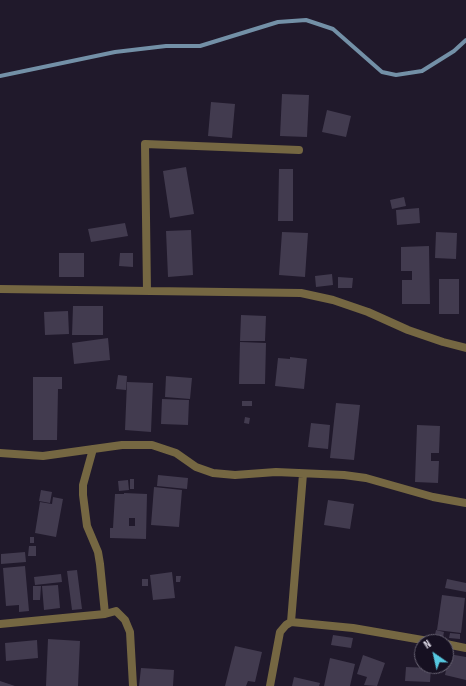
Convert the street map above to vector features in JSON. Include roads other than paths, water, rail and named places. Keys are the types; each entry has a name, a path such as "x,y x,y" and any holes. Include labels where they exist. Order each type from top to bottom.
{"street":[{"path":"147,292 145,144 299,150"},
{"path":"0,289 301,293 333,300 368,312 408,330 466,348"},
{"path":"0,453 43,456 122,445 152,445 176,453 196,467 213,473 235,474 276,472 344,475 366,478 433,498 466,503"},
{"path":"92,449 83,484 83,495 87,526 98,552 105,614"},
{"path":"291,622 303,474"},
{"path":"0,624 105,614 116,611 125,620 130,632 133,686"},
{"path":"270,686 280,632 291,622 353,628 414,639"},
{"path":"454,646 466,648"}],"waterway":[{"path":"0,76 115,52 166,46 200,46 278,22 306,20 333,29 382,72 396,75 422,71 454,51 466,40"}]}
